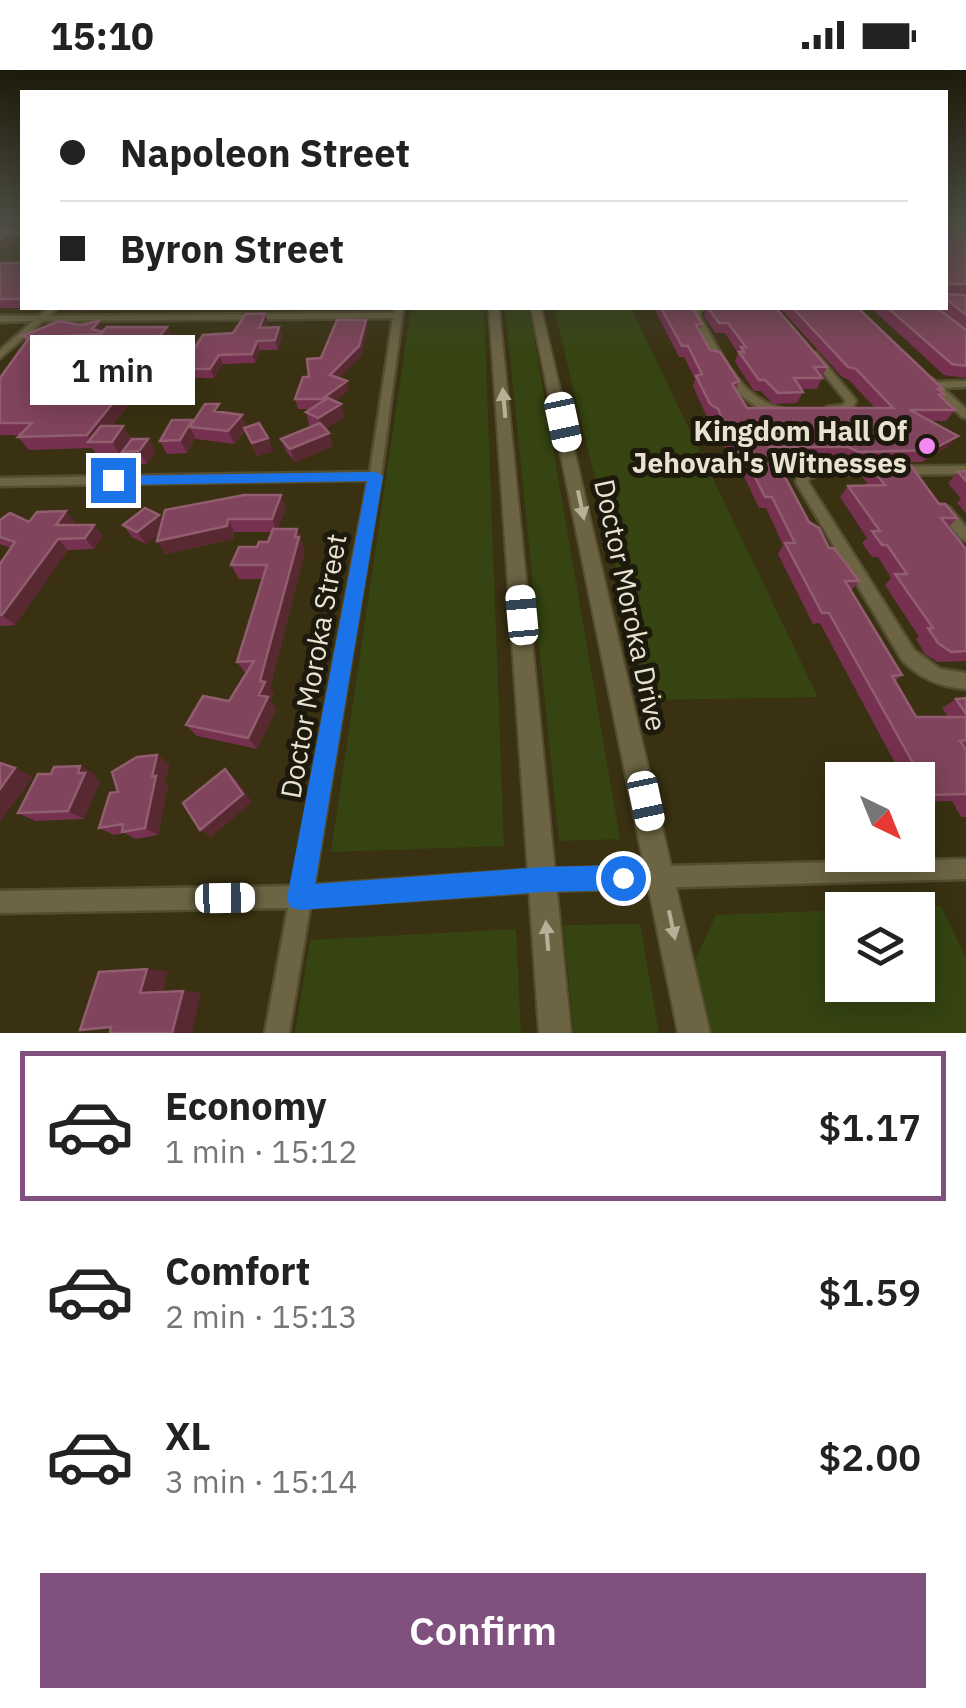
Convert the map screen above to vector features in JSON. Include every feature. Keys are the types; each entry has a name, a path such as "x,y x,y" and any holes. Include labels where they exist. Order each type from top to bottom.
{"street":[{"path":"0,355 51,310"},
{"path":"494,310 555,1033"},
{"name":"Doctor Moroka Drive","path":"536,310 694,1033"},
{"path":"696,310 696,317 752,403 771,410 796,410"},
{"path":"0,319 398,311"},
{"name":"Doctor Moroka Street","path":"277,1033 376,476 398,311"},
{"path":"811,352 851,401 848,408 811,410"},
{"path":"921,372 966,414"},
{"path":"934,385 966,384"},
{"path":"910,470 921,484"},
{"path":"966,470 816,472 803,476 802,482 908,655 928,673 944,680 966,681"},
{"path":"0,482 376,476"},
{"path":"932,497 966,536"},
{"path":"0,902 300,898 543,880 966,869"}],"green space":[{"path":"411,310 484,310 504,846 331,852"},
{"path":"505,310 529,310 620,839 559,841"},
{"path":"554,310 632,310 818,697 648,700"},
{"path":"935,906 941,906 966,958 966,1033 706,1033 691,969 716,915 825,911 825,1002 935,1002"},
{"path":"640,924 659,1033 574,1033 563,925"},
{"path":"516,929 521,1033 295,1033 310,940"}],"building":[{"path":"0,267 20,267 20,299 0,299"},
{"path":"948,267 966,267 966,284 950,284"},
{"path":"948,294 966,295 966,315 948,300"},
{"path":"662,310 693,310 702,324 696,325 710,350 720,352 739,381 732,384 747,408 893,408 795,310 860,310 943,389 938,389 944,394 939,395 955,410 910,410 958,436 931,450 859,452 848,447 769,447 809,522 819,528 829,548 834,548 859,581 845,581 902,675 892,676 916,717 966,717 966,740 960,741 966,750 966,794 935,795 935,762 913,762 829,613 822,613 785,543 795,543 772,497 765,497 747,461 741,461 718,409 710,404 696,376 702,374 688,346 682,346"},
{"path":"709,310 778,310 827,367 814,367 822,378 794,378 803,392 778,393 765,380 759,380 739,352 746,347 728,323 719,323"},
{"path":"890,310 940,310 966,330 966,366 952,364"},
{"path":"246,314 265,314 259,328 279,327 275,340 257,341 252,354 219,355 210,369 181,369 203,335 233,333"},
{"path":"337,320 366,320 359,346 330,375 347,381 322,399 295,399 303,377 309,377 307,359 321,358"},
{"path":"59,321 80,325 99,321 92,329 102,332 107,327 167,327 157,339 165,339 87,435 18,437 32,423 0,423 0,378 29,338 22,336","holes":["101,334 90,346 131,346 108,371 39,372 42,364 36,365 52,337"]},
{"path":"328,398 341,404 318,418 306,412"},
{"path":"205,404 219,404 214,411 242,415 228,431 190,427"},
{"path":"172,420 192,420 180,440 160,441"},
{"path":"259,423 268,438 252,443 244,428"},
{"path":"320,423 329,433 290,449 281,439"},
{"path":"101,426 123,426 112,442 88,442"},
{"path":"132,439 148,439 139,451 122,452"},
{"path":"911,466 939,504 945,504 957,518 941,518 966,549 966,651 951,652 938,643 928,628 933,628 895,574 907,574 872,531 880,531 848,486 885,485 871,467"},
{"path":"244,495 281,495 272,519 228,519 227,526 157,541 165,510"},
{"path":"145,508 159,515 137,532 123,525"},
{"path":"66,511 56,525 94,525 85,538 58,539 0,615 0,564 15,542 0,537 0,520 10,513 29,522 37,512"},
{"path":"273,529 297,529 295,537 299,537 260,681 265,682 259,695 268,697 248,738 186,725 203,696 229,701 254,661 237,662 267,565 231,565 239,547 257,547 259,542 268,542"},
{"path":"966,698 966,714 956,699"},
{"path":"157,755 145,828 122,832 123,824 99,828 110,793 118,792 112,772 137,757"},
{"path":"0,763 15,768 0,789"},
{"path":"80,766 78,773 85,773 68,811 18,813 38,774 51,774 54,767"},
{"path":"225,769 243,794 200,830 183,803"},
{"path":"147,969 140,993 183,991 172,1033 110,1033 111,1027 80,1030 99,972"}],"place":[{"name":"Kingdom Hall Of Jehovah's Witnesses","path":"927,446"}],"route":[{"path":"113,480 376,476 300,898 623,878"}]}
